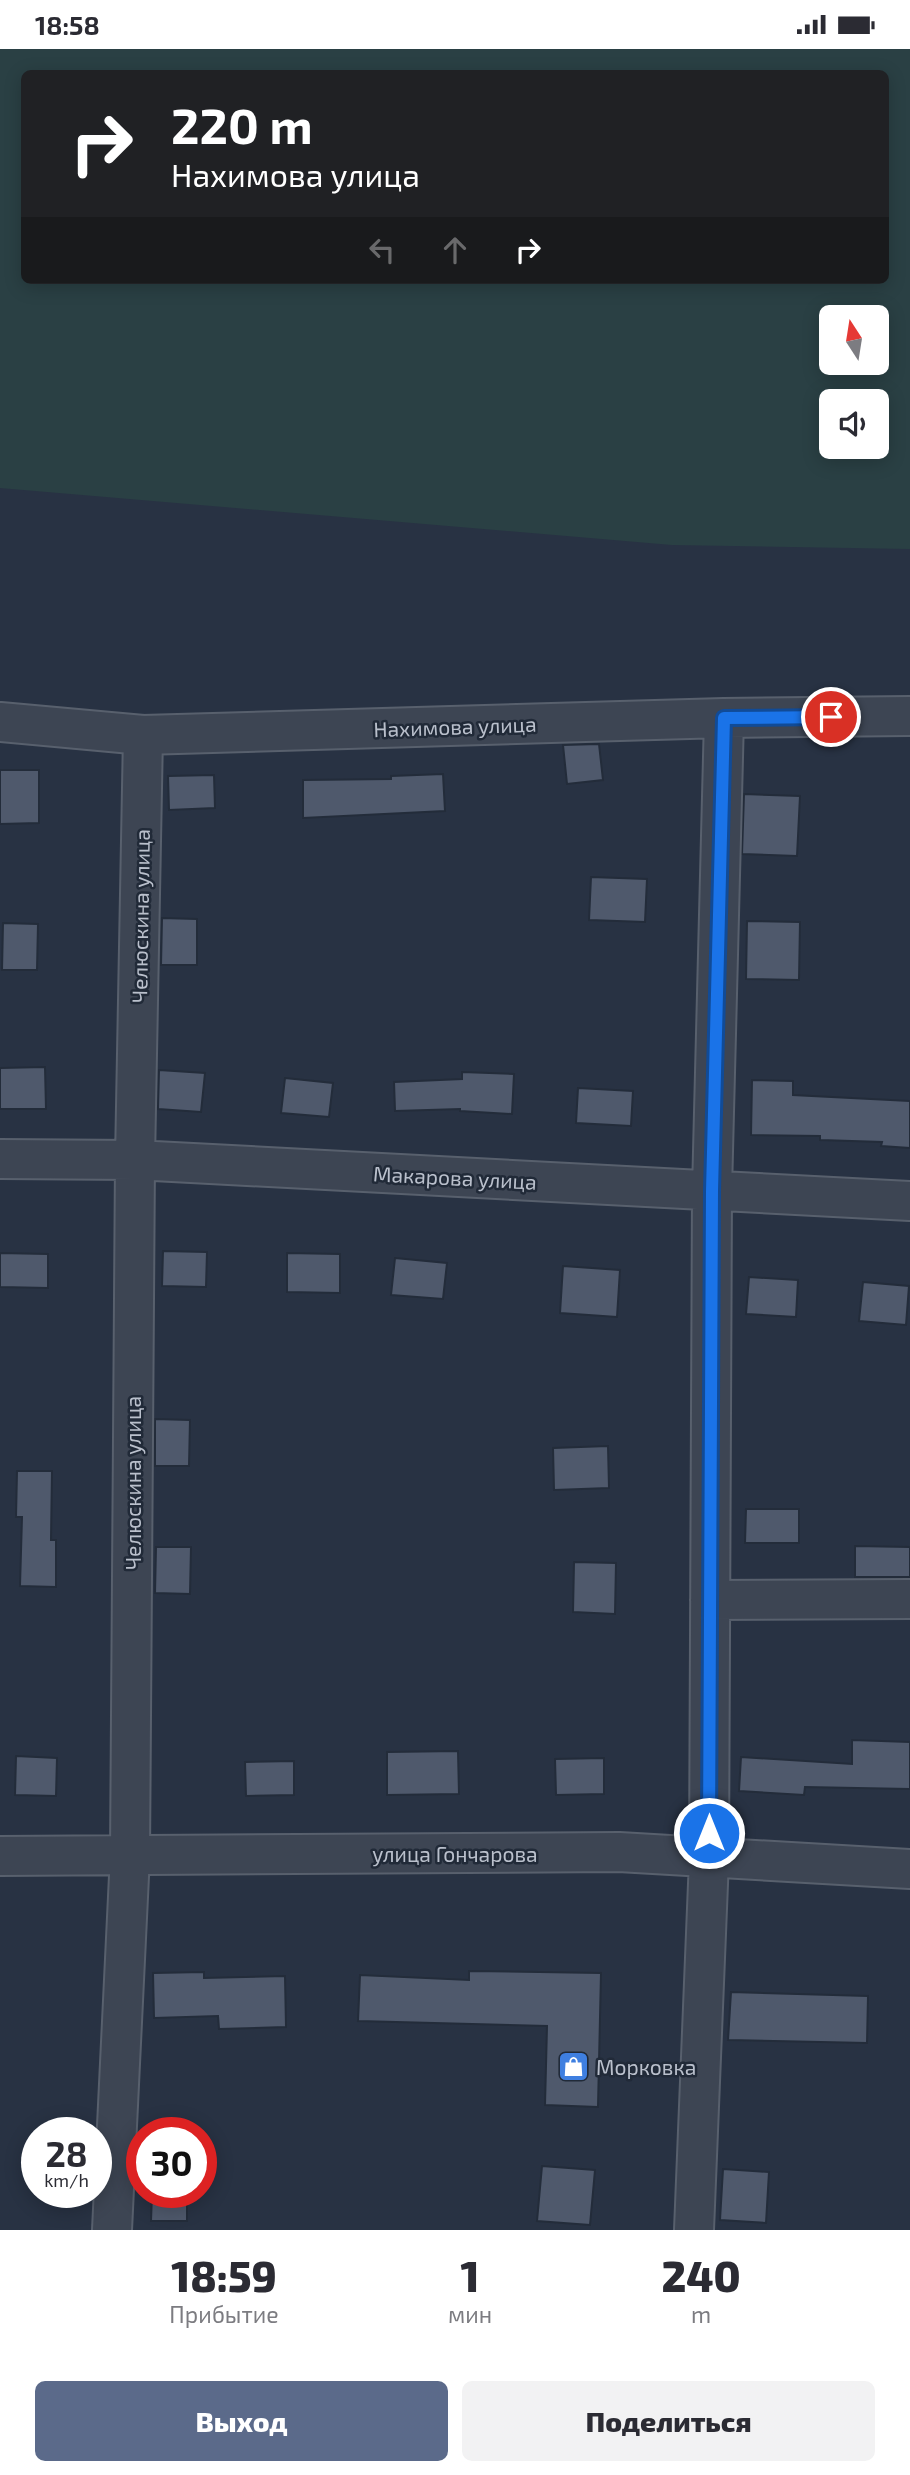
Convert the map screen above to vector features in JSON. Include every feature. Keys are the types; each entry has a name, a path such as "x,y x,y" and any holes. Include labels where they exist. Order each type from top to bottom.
{"street":[{"name":"Нахимова улица","path":"0,722 143,735 724,718 910,716"},
{"path":"694,2230 709,1859 712,1191 724,718"},
{"name":"Челюскина улица","path":"112,2230 130,1855 135,1160 143,735"},
{"name":"Макарова улица","path":"0,1159 135,1160 910,1201"},
{"path":"710,1600 910,1599"},
{"name":"улица Гончарова","path":"0,1856 619,1852 910,1869"}],"green space":[{"path":"0,49 910,49 910,549 672,545 0,488"}],"building":[{"path":"599,744 603,780 567,784 563,745"},
{"path":"0,770 39,770 39,823 0,824"},
{"path":"443,774 445,811 303,818 303,780 391,779 391,776"},
{"path":"214,775 215,808 169,810 168,776"},
{"path":"744,794 800,796 797,856 742,854"},
{"path":"591,877 647,879 645,922 589,920"},
{"path":"162,918 197,919 197,965 161,965"},
{"path":"747,921 800,922 799,980 746,979"},
{"path":"3,923 38,924 37,970 2,970"},
{"path":"45,1067 46,1109 0,1109 0,1068"},
{"path":"159,1070 205,1073 201,1112 158,1109"},
{"path":"462,1072 514,1074 512,1114 460,1109 395,1111 394,1082 462,1079"},
{"path":"285,1078 333,1083 329,1117 281,1113"},
{"path":"752,1080 793,1081 793,1095 910,1101 910,1148 881,1146 882,1142 820,1140 820,1136 751,1135"},
{"path":"578,1088 633,1091 631,1126 576,1123"},
{"path":"163,1251 207,1252 206,1287 162,1286"},
{"path":"0,1253 48,1254 48,1288 0,1287"},
{"path":"287,1253 340,1254 340,1293 287,1292"},
{"path":"395,1258 447,1263 443,1299 391,1295"},
{"path":"563,1266 620,1270 617,1317 560,1313"},
{"path":"749,1277 798,1280 796,1317 746,1314"},
{"path":"863,1282 909,1286 906,1325 859,1321"},
{"path":"155,1419 190,1420 189,1466 155,1466"},
{"path":"608,1446 609,1488 554,1490 553,1448"},
{"path":"17,1471 52,1471 51,1540 56,1540 56,1587 20,1586 22,1517 16,1517"},
{"path":"746,1509 799,1509 799,1543 745,1543"},
{"path":"855,1546 910,1547 910,1577 855,1577"},
{"path":"156,1547 191,1547 190,1594 155,1593"},
{"path":"574,1562 616,1563 615,1614 573,1612"},
{"path":"852,1740 910,1742 910,1789 805,1787 804,1795 739,1791 741,1757 852,1764"},
{"path":"458,1751 459,1794 387,1795 387,1752"},
{"path":"16,1756 57,1758 56,1796 15,1795"},
{"path":"604,1758 604,1794 556,1795 555,1759"},
{"path":"294,1761 294,1795 246,1796 245,1762"},
{"name":"Морковка","path":"469,1971 601,1973 598,2107 545,2105 547,2026 358,2021 360,1975 469,1980"},
{"path":"204,1972 204,1978 285,1976 286,2027 219,2029 218,2016 154,2018 153,1973"},
{"path":"731,1992 868,1996 867,2043 728,2040"},
{"path":"542,2166 595,2170 590,2225 537,2221"},
{"path":"723,2169 769,2172 766,2223 720,2220"},
{"path":"151,2208 187,2208 187,2221 151,2221"}],"place":[{"name":"Морковка","path":"573,2066"}],"route":[{"path":"709,1833 712,1191 724,718 831,717"}]}
